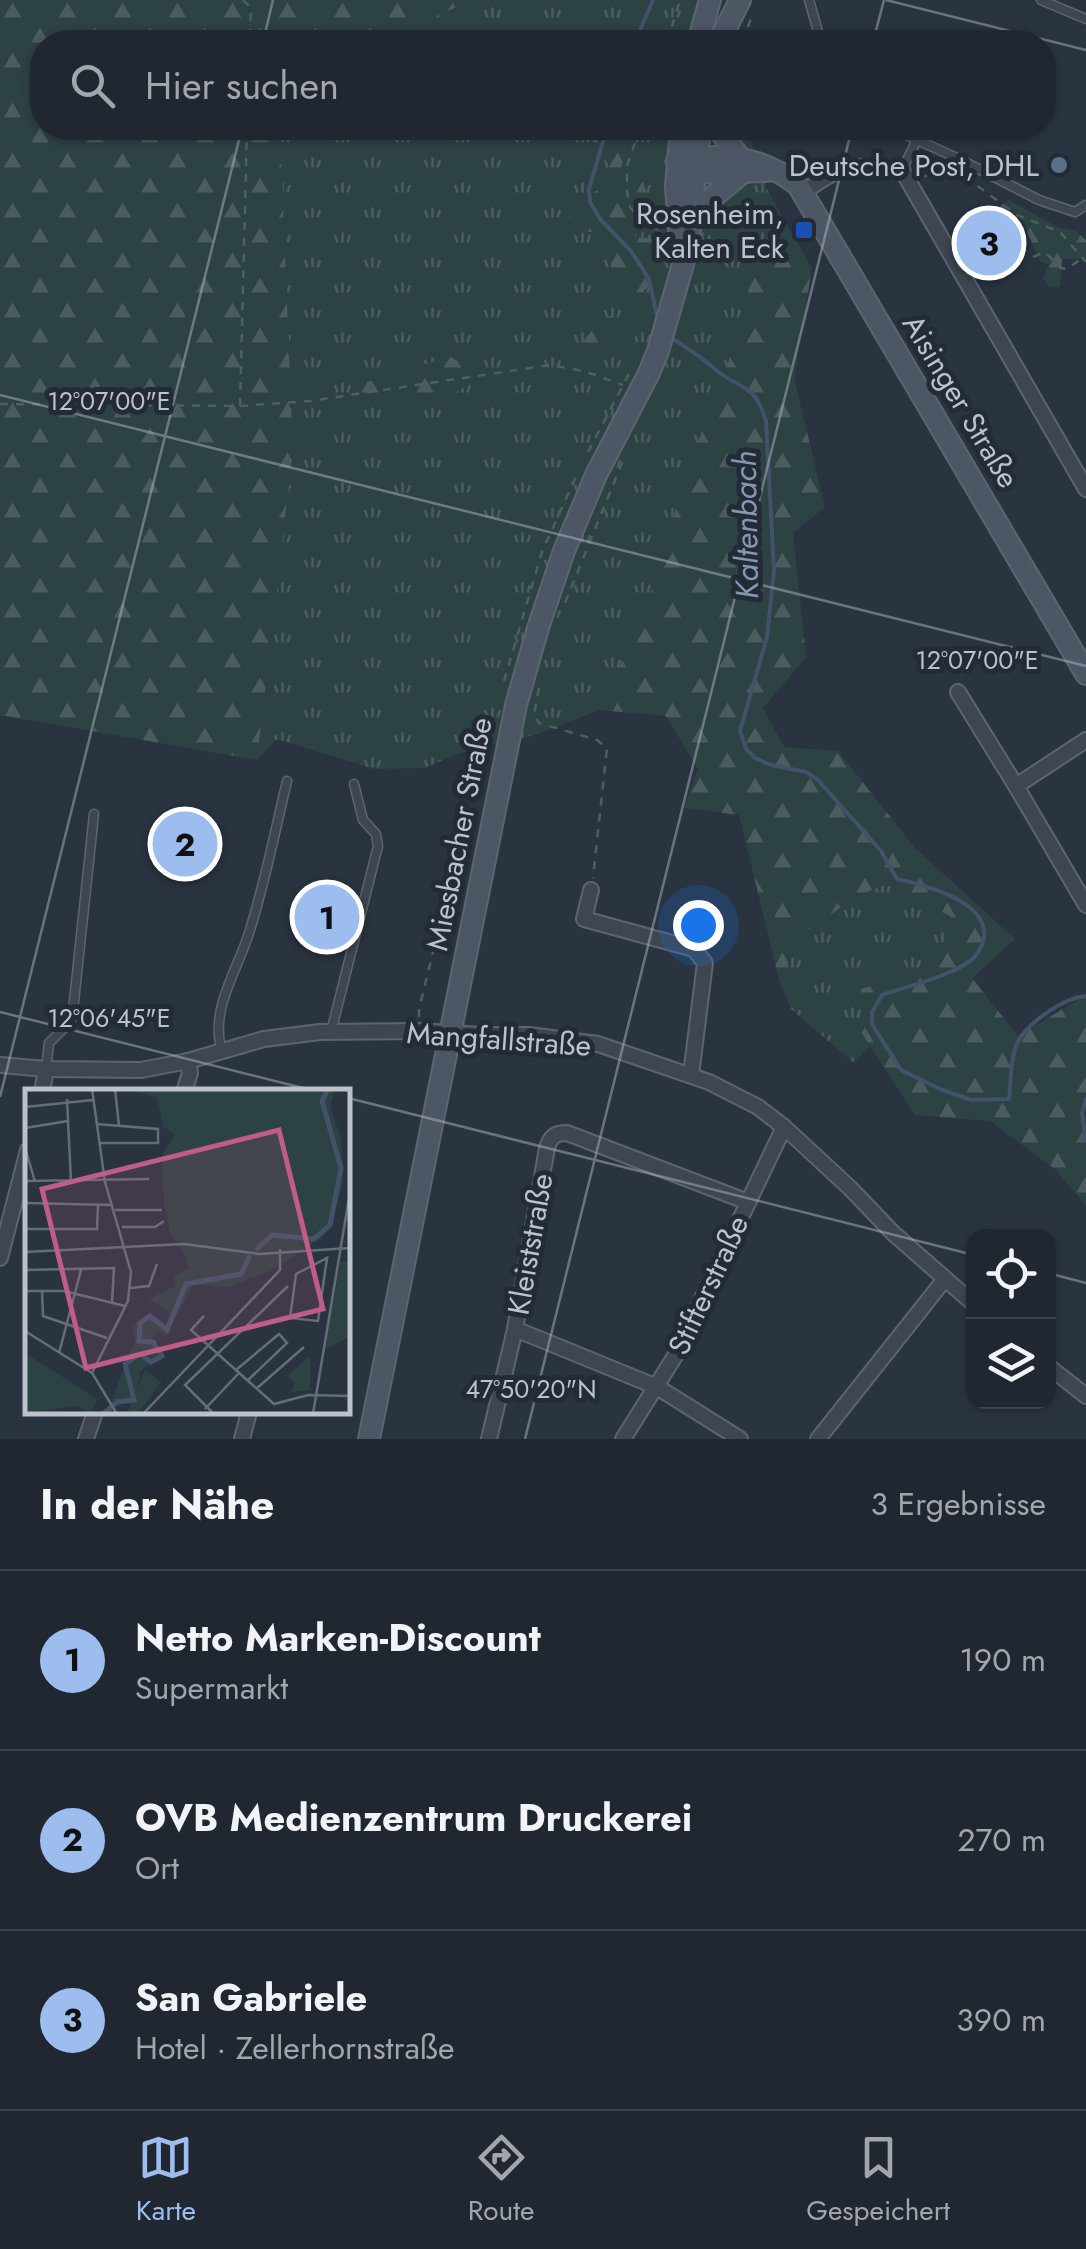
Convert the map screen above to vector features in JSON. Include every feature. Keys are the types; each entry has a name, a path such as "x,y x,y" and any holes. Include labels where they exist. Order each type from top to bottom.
{"main road":[{"path":"701,30 710,0"},
{"path":"728,30 746,7"},
{"name":"Miesbacher Straße","path":"369,1439 514,718 538,628 596,475 649,374 688,247 692,221 690,163 683,140"},
{"name":"Miesbacher Straße","path":"682,264 676,186 690,163 697,140"},
{"path":"692,221 740,165 725,140"},
{"name":"Aisinger Straße","path":"690,163 712,173 740,165 772,171 791,180 803,192 1086,674"}],"street":[{"path":"803,192 839,170 854,166 905,175 1086,489"},
{"path":"958,692 1086,905"},
{"path":"1016,786 1086,740"},
{"path":"591,890 584,919 694,949 705,962 691,1075"},
{"name":"Mangfallstraße","path":"0,1065 141,1070 264,1039 330,1032 529,1035 598,1044 691,1075 758,1106 966,1297"},
{"path":"185,1089 190,1073 188,1061"},
{"path":"43,1089 46,1069"},
{"name":"Stifterstraße","path":"624,1439 676,1356 784,1127"},
{"name":"Kleiststraße","path":"489,1439 516,1329 546,1148 554,1134 567,1133 748,1202"},
{"path":"0,1258 25,1162"},
{"path":"818,1439 945,1279"},
{"path":"516,1329 657,1387 740,1439"},
{"path":"1056,1372 1086,1396"},
{"path":"86,1439 93,1414"},
{"path":"242,1439 248,1414"}],"lane":[{"path":"809,0 817,30"},
{"path":"1042,0 1086,19"},
{"path":"905,175 917,140 1039,200 1075,212 1086,205"},
{"path":"222,1052 216,1032 228,982 249,934 287,780"},
{"path":"330,1032 378,846 376,834 364,820 354,784"},
{"path":"46,1069 49,1043 72,1020 94,814"}],"path":[{"path":"243,0 251,8 250,30"},
{"path":"670,30 680,0"},
{"path":"240,406 247,140"},
{"path":"636,140 627,166 630,207 645,226 670,232"},
{"path":"905,175 958,171 1017,214 1060,232 1084,260 1067,269 1045,252 1033,257"},
{"path":"0,404 240,406 310,402 550,365 584,370 622,384"},
{"path":"562,610 625,457"},
{"path":"541,682 534,715 539,723 597,740 607,748 591,890"}],"green space":[{"path":"0,0 473,0 404,30 30,30 30,140 280,140 293,450 257,760 0,715"},
{"path":"473,0 703,0 713,30 404,30"},
{"path":"280,140 750,140 768,191 787,225 755,261 738,336 681,486 665,556 599,710 538,734 457,754 425,768 374,769 277,739 257,760 293,450"},
{"path":"592,140 618,140 617,147 625,155 613,193 642,181 652,205 620,223 637,237 652,239 664,253 660,279 643,291 648,306 631,347 617,340 609,354 592,366 577,363 571,356 600,321 610,316 621,322 629,314 635,296 607,260 612,243 598,231 578,233 569,218 577,203 604,186 611,169"},
{"path":"1009,200 1057,227 1076,231 1086,240 1086,259 1062,259 1060,287 1050,287 1043,278 1049,265 1040,261 1022,220 1003,222 997,214"},
{"path":"787,225 812,268 794,378 825,507 793,533 806,657 763,708 784,747 838,751 915,848 1015,939 972,978 1018,1036 1086,995 1086,1206 1055,1169 990,1121 915,1115 861,1032 861,989 923,970 948,936 950,916 885,884 854,898 799,937 780,983 739,815 684,808 698,769 666,716 599,710 665,556 681,486 738,336 755,261"},
{"path":"451,357 469,368 469,384 447,398 408,392 355,410 342,402 356,385"},
{"path":"886,884 950,916 948,936 923,970 861,989 861,1032 870,1046 854,1063 791,1009 780,983 799,937 854,898"}],"waterway":[{"name":"Kaltenbach","path":"640,30 653,0"},
{"name":"Kaltenbach","path":"603,140 589,189 590,202 649,279 658,321"},
{"name":"Kaltenbach","path":"668,336 752,393 766,421 774,571 767,637 740,731 746,749 771,765 806,772 818,780 881,851 897,879 954,898 968,906 984,928 982,945 970,961 939,977 882,995 872,1012 872,1024 901,1070 971,1100 1009,1099 1013,1055 1025,1031 1055,1008 1086,996"},
{"name":"Kaltenbach","path":"1086,1099 1082,1113 1086,1141"}],"place":[{"name":"Deutsche Post, DHL","path":"1059,165"},
{"name":"Rosenheim, Kalten Eck","path":"804,230"},
{"name":"San Gabriele","path":"989,243"},
{"name":"OVB Medienzentrum Druckerei","path":"185,844"},
{"name":"Netto Marken-Discount","path":"327,917"}]}
